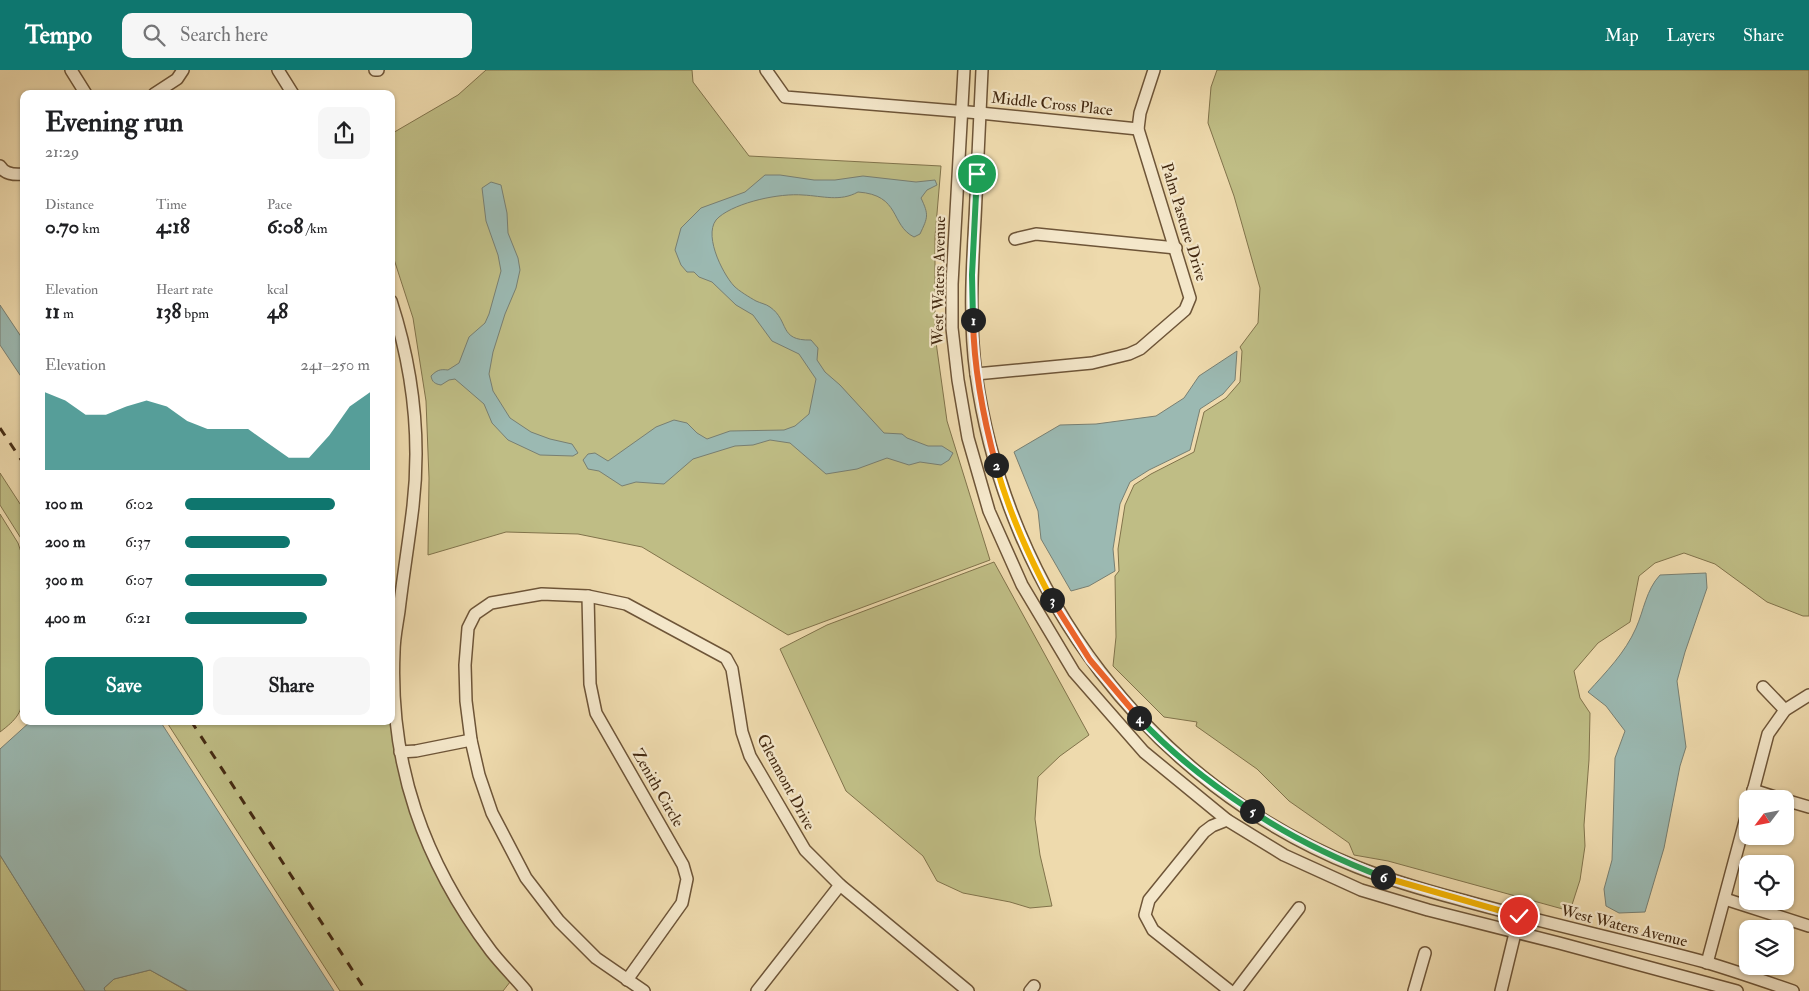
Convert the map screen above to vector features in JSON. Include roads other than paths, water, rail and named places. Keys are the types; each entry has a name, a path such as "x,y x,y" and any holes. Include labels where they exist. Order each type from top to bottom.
{"street":[{"path":"71,70 84,90"},
{"path":"160,90 178,79 183,70"},
{"path":"278,70 290,90"},
{"name":"Middle Cross Place","path":"766,70 786,97 962,111 1138,129"},
{"name":"West Waters Avenue","path":"964,70 952,284 952,328 958,380 968,438 989,511 1022,585 1074,672 1144,752 1227,820 1284,854 1361,890 1428,910 1737,991"},
{"name":"West Waters Avenue","path":"982,70 972,275 973,343 976,374 987,431 1004,494 1030,557 1055,606 1090,660 1115,692 1152,732 1226,794 1279,829 1318,851 1392,880 1519,916 1707,963 1793,991"},
{"name":"Palm Pasture Drive","path":"976,374 1092,363 1129,354 1140,349 1185,310 1190,298 1138,129 1140,112 1154,70"},
{"path":"0,166 2,170 14,175 20,174"},
{"path":"1015,239 1036,234 1176,248"},
{"path":"395,317 411,382 416,442 413,505 395,642"},
{"name":"Glenmont Drive","path":"644,991 596,958 559,921 526,878 492,813 479,775 471,740 466,701 465,665 468,628 475,614 491,603 542,594 588,596 626,604 726,658 732,669 742,732 750,756 805,850 840,886 968,991"},
{"name":"Zenith Circle","path":"588,596 590,684 596,713 683,865 688,879 682,903 627,980"},
{"path":"1763,687 1784,710"},
{"path":"1753,790 1768,734 1784,710 1809,695"},
{"path":"395,718 400,752 412,797 423,834 440,871 466,915 492,953 526,991"},
{"path":"400,752 416,752 471,740"},
{"path":"1794,803 1809,808"},
{"path":"1227,820 1212,826 1204,832 1149,900 1145,915 1153,930 1230,991"},
{"path":"1707,963 1739,845"},
{"path":"757,991 840,886"},
{"path":"1725,899 1809,926"},
{"path":"1236,991 1299,908"},
{"path":"1501,991 1519,916"},
{"path":"1414,991 1425,953"}],"water":[{"path":"765,175 780,175 814,180 835,180 863,176 916,182 935,180 937,185 927,190 921,198 926,212 926,220 920,234 914,237 906,232 888,204 882,199 872,194 858,192 838,198 783,195 747,203 719,217 714,223 712,232 715,252 719,262 734,286 776,312 789,334 793,337 811,340 818,348 817,360 825,372 840,385 884,433 902,434 907,438 928,446 942,446 953,453 949,460 941,465 920,462 909,465 887,458 857,469 826,474 790,443 770,440 753,445 735,446 693,459 664,484 636,482 622,486 599,471 588,469 583,460 588,454 595,453 608,461 656,427 674,420 687,423 697,433 707,439 730,431 784,430 795,426 809,414 816,379 799,354 772,341 753,315 736,305 712,282 699,277 694,272 687,272 681,265 675,250 681,228 701,208 745,192"},
{"path":"491,182 501,185 507,213 508,233 518,258 520,270 516,288 505,314 493,352 489,374 493,391 510,418 531,432 572,444 578,453 573,456 540,455 508,440 492,423 484,404 455,379 441,385 434,382 431,378 437,371 448,370 459,363 469,337 485,323 489,314 501,271 498,255 486,221 482,188"},
{"path":"0,305 20,335 20,375 0,345"},
{"path":"1237,351 1235,380 1223,394 1200,409 1190,450 1149,470 1130,482 1120,504 1113,549 1115,571 1089,586 1071,591 1041,539 1038,511 1014,452 1060,425 1096,424 1156,416 1184,398 1199,376"},
{"path":"1706,573 1707,588 1677,681 1686,747 1680,766 1664,848 1645,912 1619,913 1606,906 1604,889 1612,860 1615,758 1625,731 1606,706 1588,692 1615,662 1632,637 1651,587 1660,575"},
{"path":"27,725 163,725 334,991 188,991 150,970 114,979 104,988 105,991 85,991 0,855 0,749"}],"railway":[{"path":"0,428 20,458"},
{"path":"194,725 366,991"}]}
